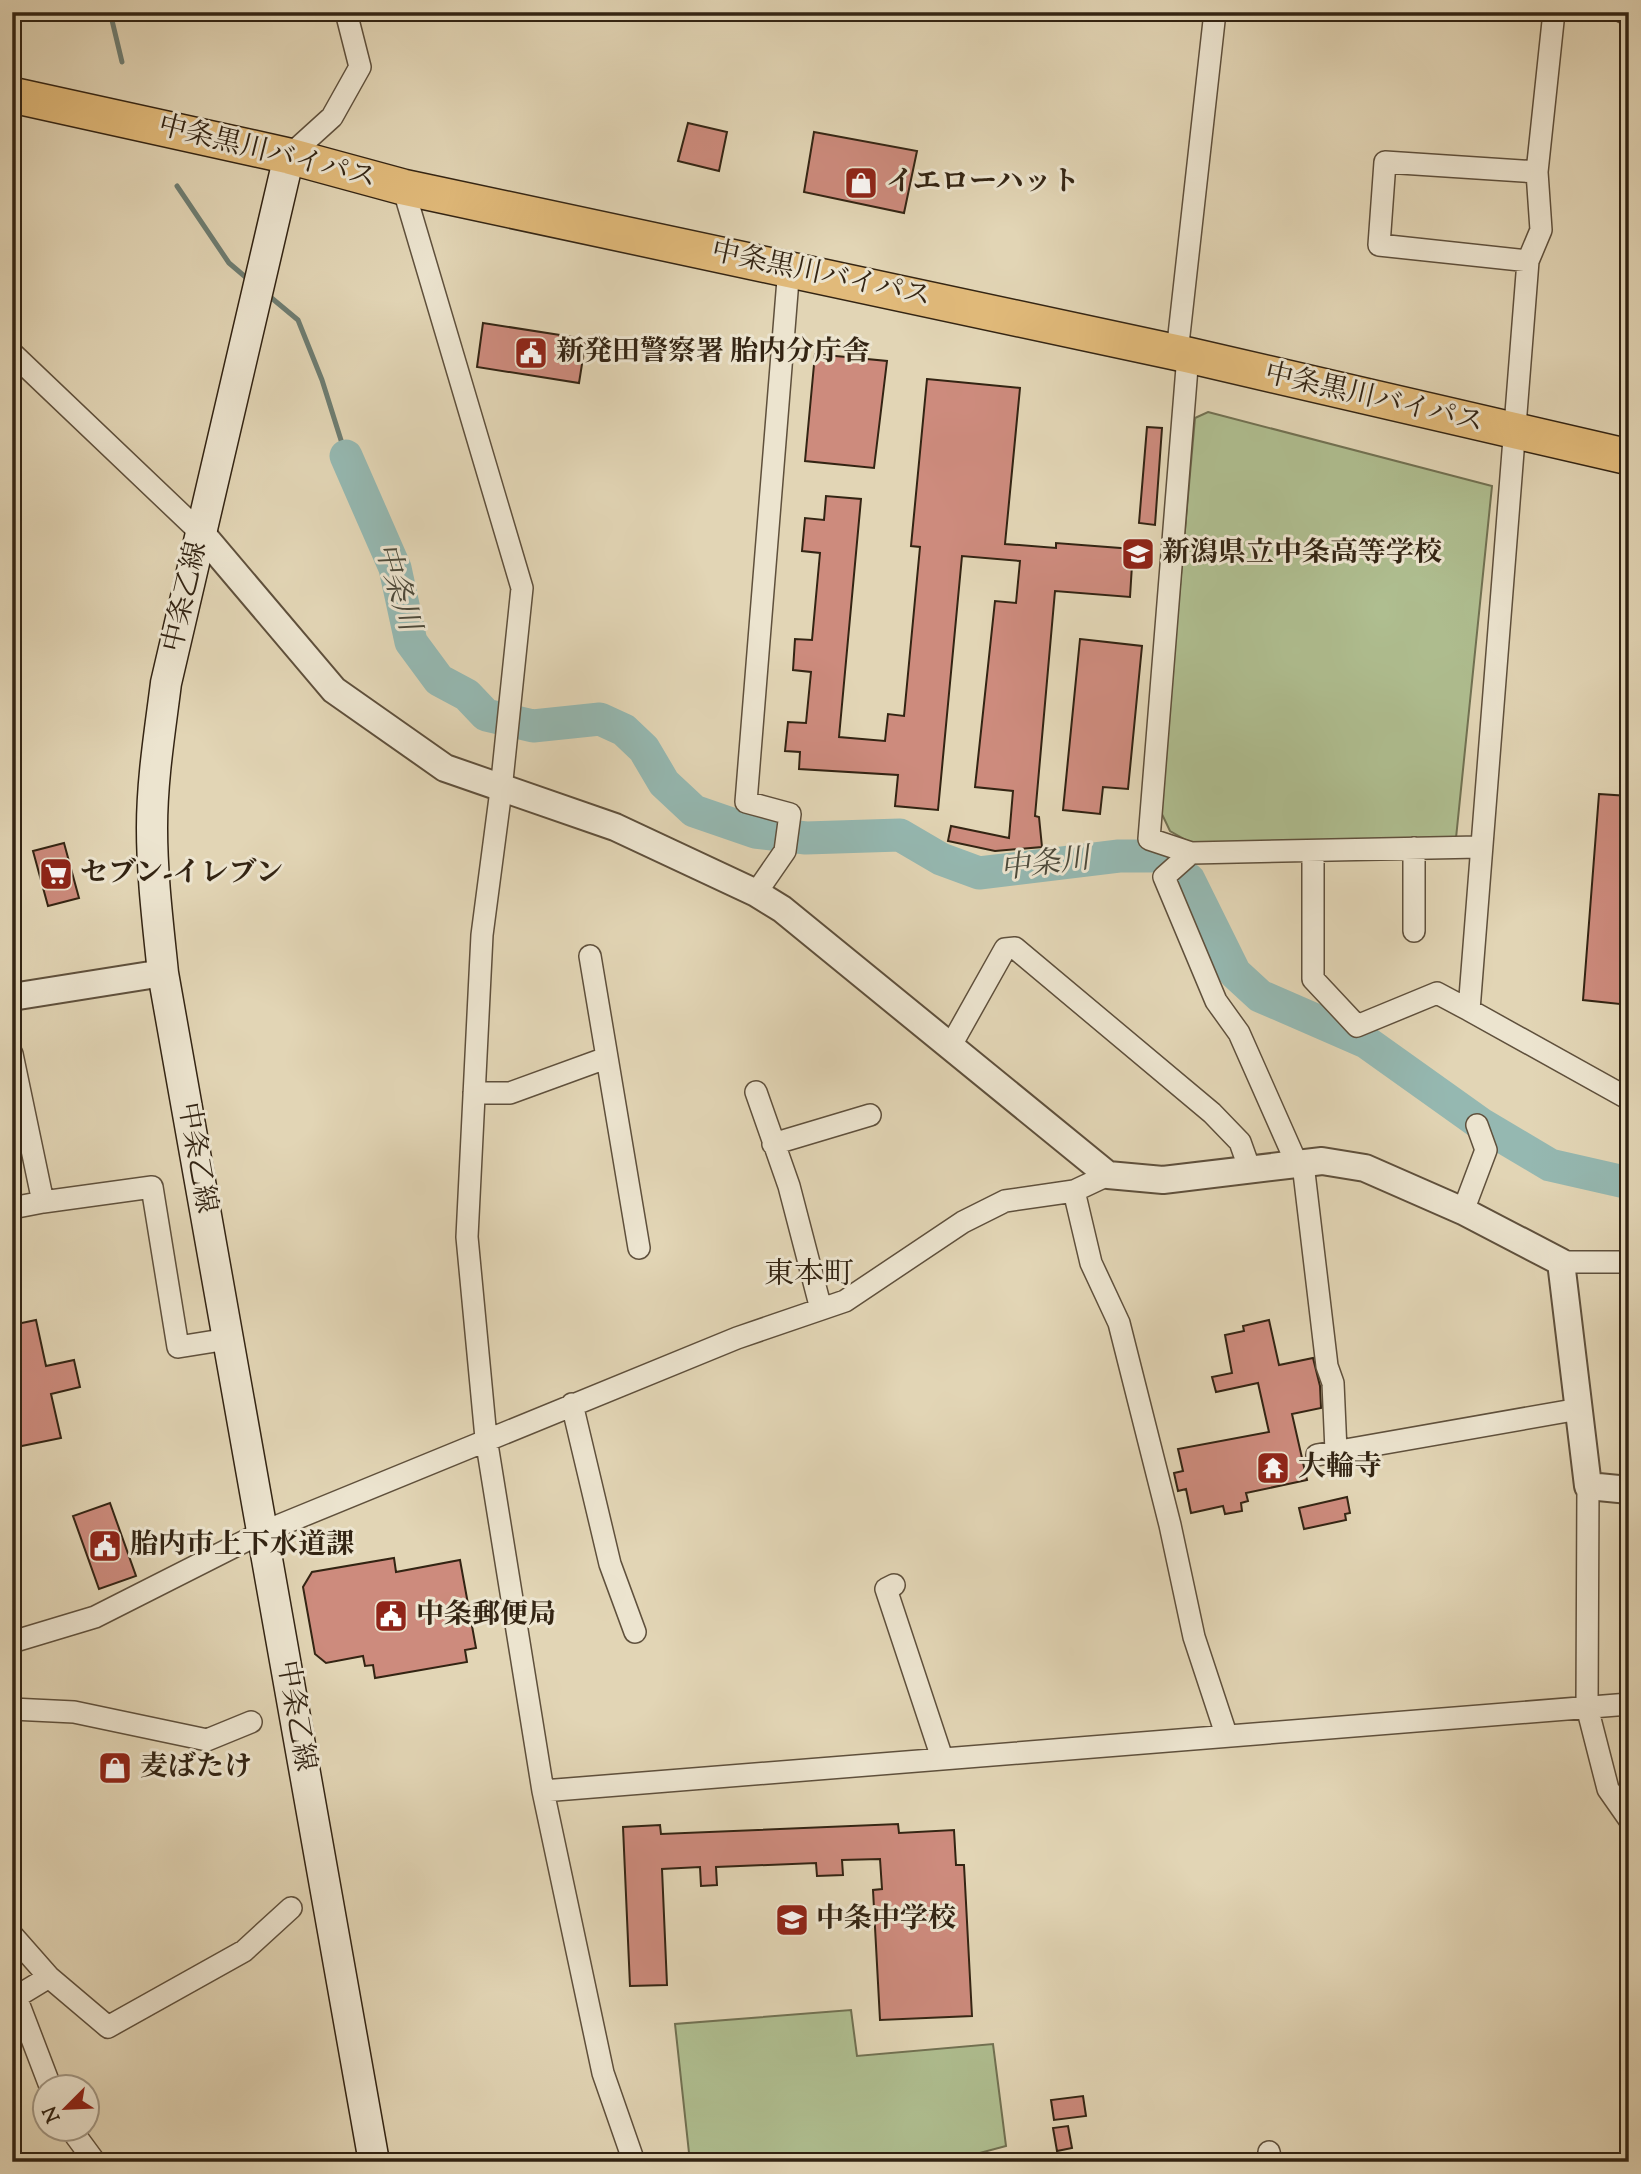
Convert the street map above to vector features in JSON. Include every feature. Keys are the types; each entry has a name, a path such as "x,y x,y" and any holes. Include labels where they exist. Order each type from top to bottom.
{"highway":[{"name":"中条黒川バイパス","path":"12,95 289,156 403,187 789,267 1629,457"}],"main road":[{"name":"中条乙線","path":"289,156 166,683 156,756 152,838 163,973 375,2160"}],"street":[{"path":"289,156 332,117 360,67 346,12"},
{"path":"1215,12 1182,354 1149,839 1191,853 1479,847"},
{"path":"1469,1010 1479,847 1517,433 1528,261 1541,230 1536,172 1554,12"},
{"path":"1623,12 1629,13"},
{"path":"1528,261 1379,245 1385,162 1536,172"},
{"path":"403,187 522,588 501,790 482,935 467,1237 486,1438 543,1791 595,2041 634,2162"},
{"path":"756,893 785,851 790,814 746,802 789,267"},
{"path":"12,353 201,533 334,690 445,768 501,790 615,827 756,893 782,909 1108,1175"},
{"path":"1414,848 1414,932"},
{"path":"1312,850 1313,979 1357,1027 1437,993 1629,1099"},
{"path":"1191,853 1164,877 1216,1001 1239,1033 1300,1164 1327,1366 1333,1383 1326,1453 1579,1409"},
{"path":"950,1047 1005,949 1015,948 1212,1113 1240,1142 1250,1170"},
{"path":"590,956 639,1248"},
{"path":"12,997 163,973"},
{"path":"12,1054 43,1202"},
{"path":"474,1093 510,1093 606,1058"},
{"path":"756,1092 789,1186 821,1309"},
{"path":"773,1144 870,1115"},
{"path":"1463,1211 1486,1150 1477,1125"},
{"path":"12,1642 95,1617 263,1532 486,1438 737,1338 845,1301 963,1222 1005,1201 1074,1191 1108,1175 1163,1180 1322,1161 1365,1168 1463,1211 1561,1262 1629,1262"},
{"path":"12,1208 152,1187 178,1347 228,1339"},
{"path":"1074,1191 1091,1263 1119,1323 1170,1525 1194,1637 1226,1734"},
{"path":"1561,1262 1588,1486 1587,1707 1608,1789 1629,1819"},
{"path":"572,1404 610,1564 635,1632"},
{"path":"1588,1486 1629,1490"},
{"path":"894,1585 886,1588 942,1758"},
{"path":"543,1791 1226,1734 1629,1704"},
{"path":"12,1709 74,1712 207,1740 251,1722"},
{"path":"12,1935 49,1977 108,2026 244,1951 291,1908"},
{"path":"44,2072 16,1997 49,1977"},
{"path":"79,2142 95,2162"}],"green space":[{"path":"1208,412 1492,486 1456,838 1193,844 1170,831 1160,810 1195,418"},
{"path":"851,2010 857,2056 993,2044 1006,2146 946,2162 690,2162 675,2024"}],"building":[{"path":"688,123 727,132 719,171 678,161"},
{"path":"814,132 917,151 904,213 804,192"},
{"name":"新発田警察署 胎内分庁舎","path":"483,323 586,339 579,383 477,367"},
{"path":"815,354 887,361 874,468 805,461"},
{"path":"927,379 1020,388 1005,544 1056,548 1056,543 1133,549 1130,597 1055,591 1035,816 1039,817 1042,847 995,851 948,841 951,826 1009,838 1013,791 975,787 995,601 1016,603 1020,561 962,556 938,810 895,806 898,775 799,769 800,752 785,751 788,722 806,723 811,672 793,670 795,639 812,640 820,553 802,551 805,518 824,520 826,496 861,499 839,737 885,741 888,714 904,716 920,547 911,546"},
{"path":"1147,427 1162,428 1155,525 1139,523"},
{"path":"1080,639 1142,646 1128,789 1103,787 1100,814 1063,810"},
{"path":"1599,794 1629,796 1629,1005 1583,1000"},
{"name":"セブン-イレブン","path":"64,843 79,898 48,906 33,851"},
{"path":"36,1320 46,1366 74,1360 80,1387 51,1394 61,1438 12,1448 12,1325"},
{"path":"1269,1320 1279,1365 1313,1358 1320,1386 1321,1408 1292,1414 1307,1480 1246,1493 1248,1501 1241,1503 1242,1511 1225,1514 1223,1506 1191,1513 1186,1489 1178,1491 1174,1473 1183,1471 1178,1449 1269,1432 1258,1383 1216,1392 1212,1377 1232,1373 1225,1335 1244,1331 1243,1326"},
{"path":"1347,1497 1350,1513 1345,1514 1346,1520 1304,1529 1299,1508"},
{"name":"胎内市上下水道課","path":"110,1503 136,1576 99,1589 73,1516"},
{"path":"394,1558 396,1572 460,1560 476,1648 465,1650 467,1662 375,1678 373,1665 365,1666 363,1656 326,1663 315,1654 303,1587 312,1572"},
{"path":"898,1824 899,1833 954,1830 956,1865 964,1865 972,2016 880,2020 873,1890 882,1889 880,1859 842,1860 843,1875 817,1876 816,1863 716,1867 717,1885 701,1886 700,1867 662,1869 667,1985 630,1986 623,1827 660,1825 661,1834"},
{"path":"1083,2096 1086,2116 1054,2120 1051,2100"},
{"path":"1068,2126 1072,2148 1057,2151 1053,2128"}],"waterway":[{"path":"110,12 122,62"},
{"path":"177,186 229,263 249,280"},
{"path":"268,295 298,320 322,380 346,456"},
{"name":"中条川","path":"346,456 395,568 411,642 439,680 467,695 486,715 533,726 600,719 624,730 644,749 664,783 694,811 755,832 806,838 900,835 941,859 979,873 1119,856 1159,856 1189,880 1235,973 1260,996 1366,1042 1481,1124 1550,1165 1629,1183"}],"place":[{"name":"イエローハット","path":"861,183"},
{"name":"新発田警察署 胎内分庁舎","path":"531,353"},
{"name":"新潟県立中条高等学校","path":"1138,554"},
{"name":"セブン-イレブン","path":"56,874"},
{"name":"大輪寺","path":"1273,1468"},
{"name":"胎内市上下水道課","path":"105,1546"},
{"name":"中条郵便局","path":"391,1616"},
{"name":"麦ばたけ","path":"115,1768"},
{"name":"中条中学校","path":"792,1920"}],"district":[{"name":"東本町","path":"809,1275"}]}
